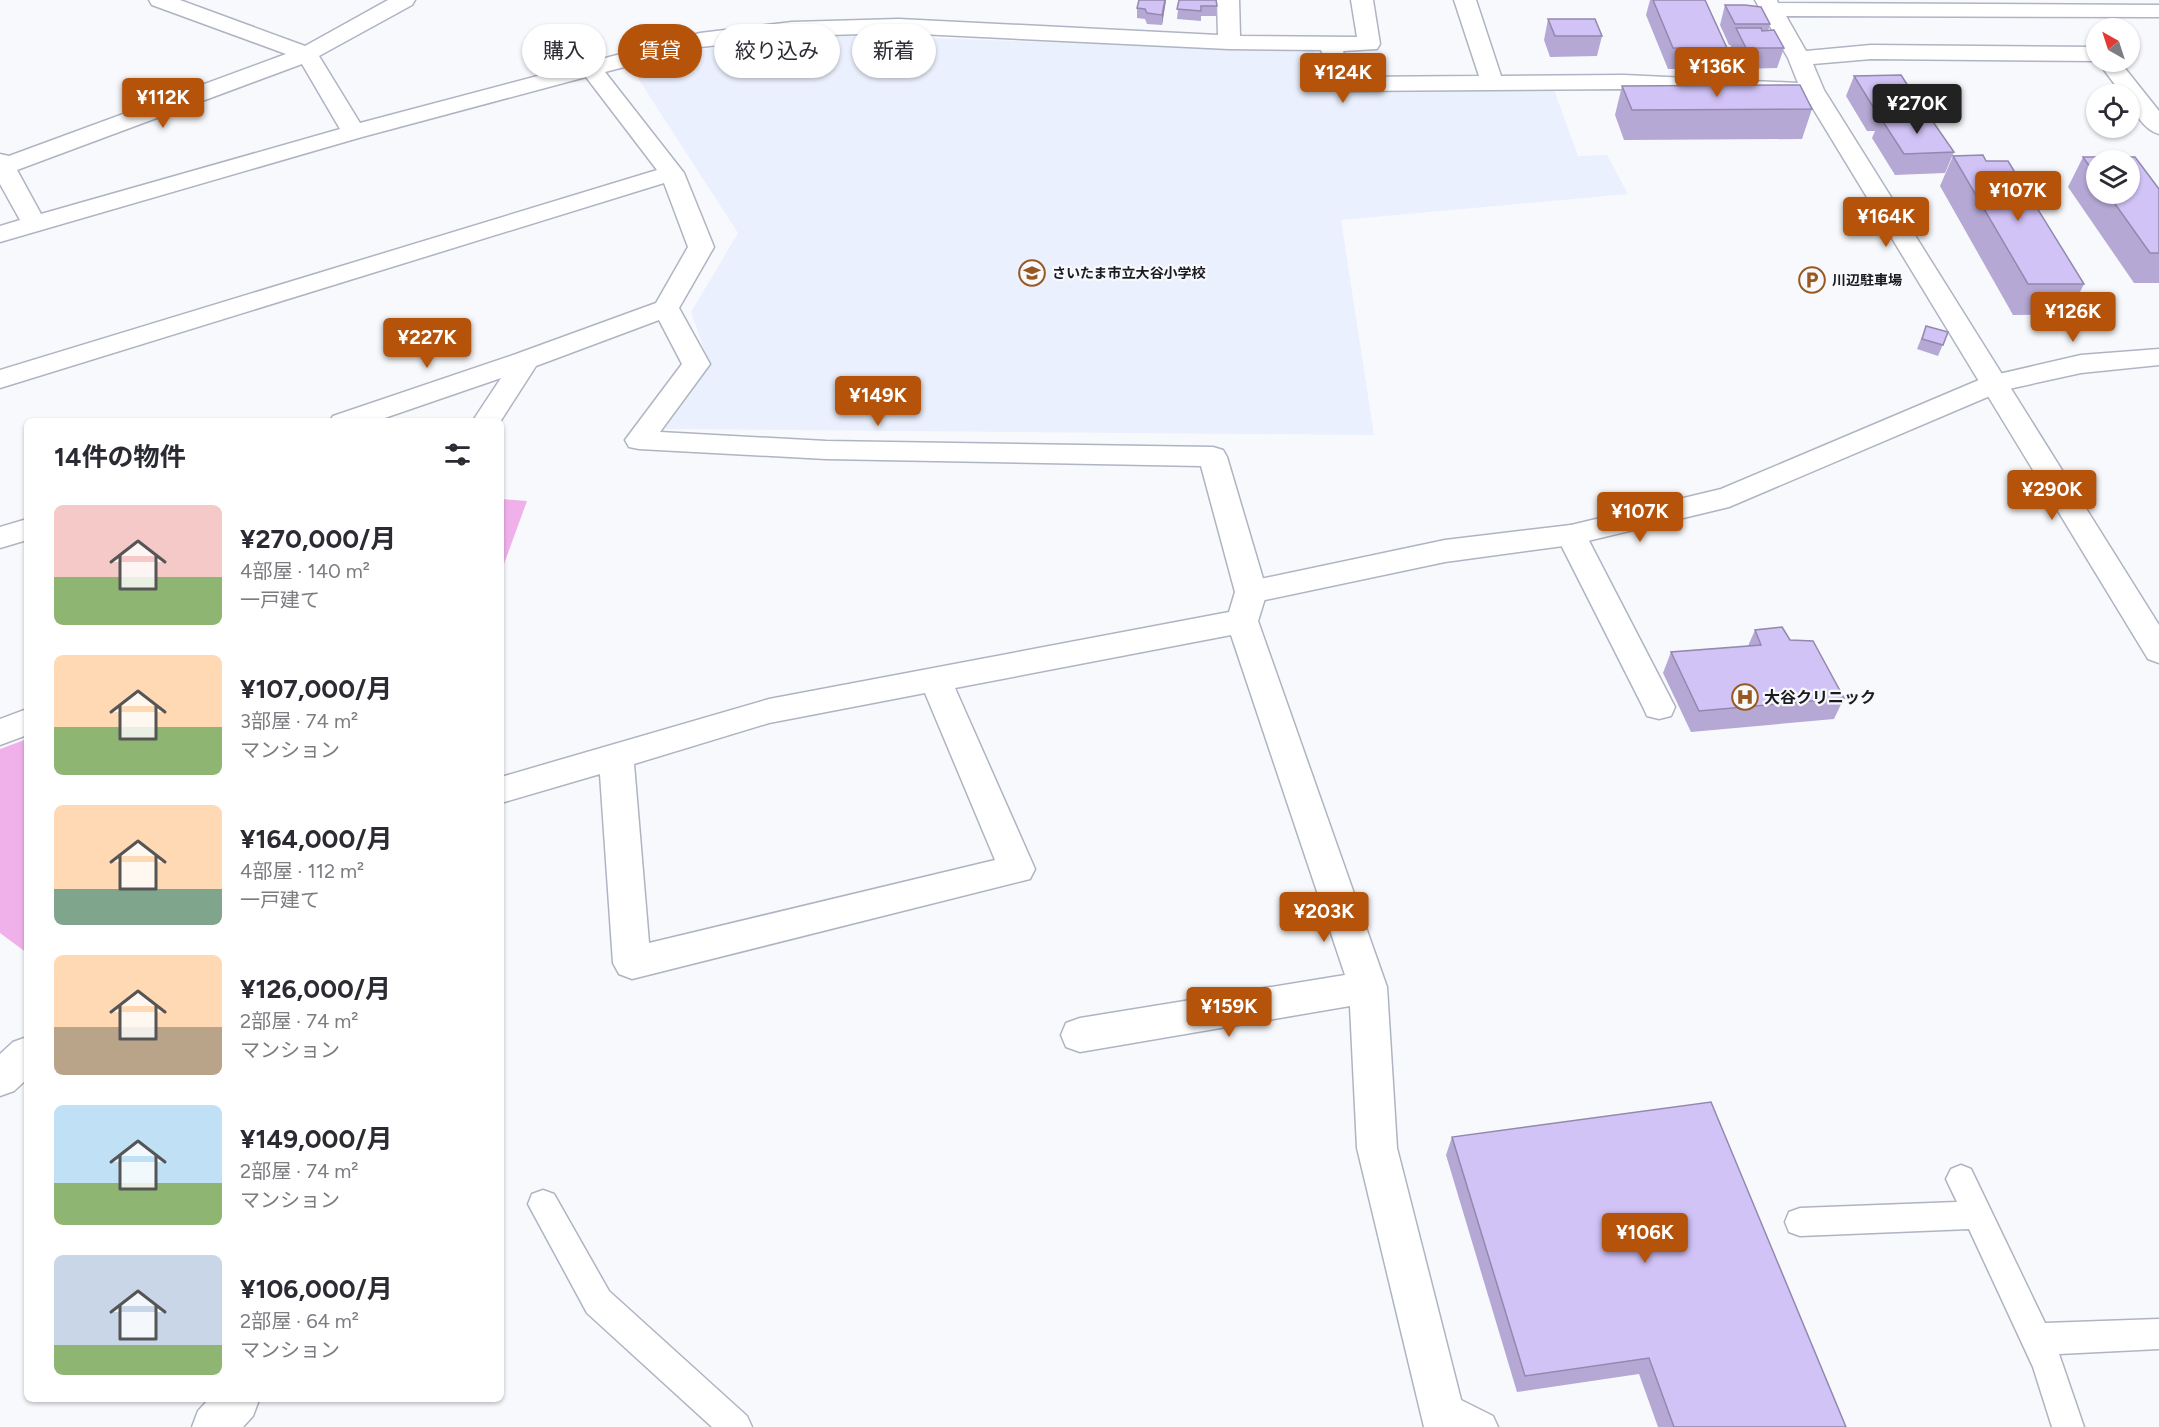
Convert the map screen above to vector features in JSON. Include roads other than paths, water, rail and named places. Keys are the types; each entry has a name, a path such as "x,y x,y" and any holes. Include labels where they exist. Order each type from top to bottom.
{"street":[{"path":"160,0 307,54 354,132"},
{"path":"34,224 2,163 307,54 404,0"},
{"path":"1228,0 1229,42"},
{"path":"606,64 700,40 902,17 1229,42 1369,44 1362,0"},
{"path":"1465,0 1492,82"},
{"path":"1768,4 2004,5 2159,11"},
{"path":"1768,4 1799,58 1813,90 2156,639"},
{"path":"1330,44 1344,84 1624,82 1813,90"},
{"path":"1799,58 1871,52 2086,54"},
{"path":"2117,72 2159,126"},
{"path":"0,234 354,132 553,78"},
{"path":"355,418 526,360 666,308 701,247 672,173 598,78"},
{"path":"0,379 672,173"},
{"path":"666,308 696,364 639,440 826,450 1213,457 1246,607 1368,987 1377,1148 1443,1416"},
{"path":"504,789 769,711 935,679 1246,607 1444,551 1571,535 1729,497 1996,383 2080,364 2159,357"},
{"path":"489,418 526,360"},
{"path":"0,538 24,530"},
{"path":"1571,535 1659,708"},
{"path":"616,756 632,963 1017,869 935,679"},
{"path":"0,732 24,723"},
{"path":"1080,1035 1368,987"},
{"path":"0,1079 24,1057"},
{"path":"214,1427 235,1402"}],"lane":[{"path":"1961,1179 2048,1364 2068,1427"},
{"path":"543,1204 598,1302 736,1427"},
{"path":"1800,1222 1978,1215"},
{"path":"2036,1339 2159,1334"},
{"path":"1443,1416 1482,1427"}],"place":[{"name":"さいたま市立大谷小学校","path":"1032,273"},
{"name":"川辺駐車場","path":"1812,280"},
{"name":"大谷クリニック","path":"1745,697"}]}
